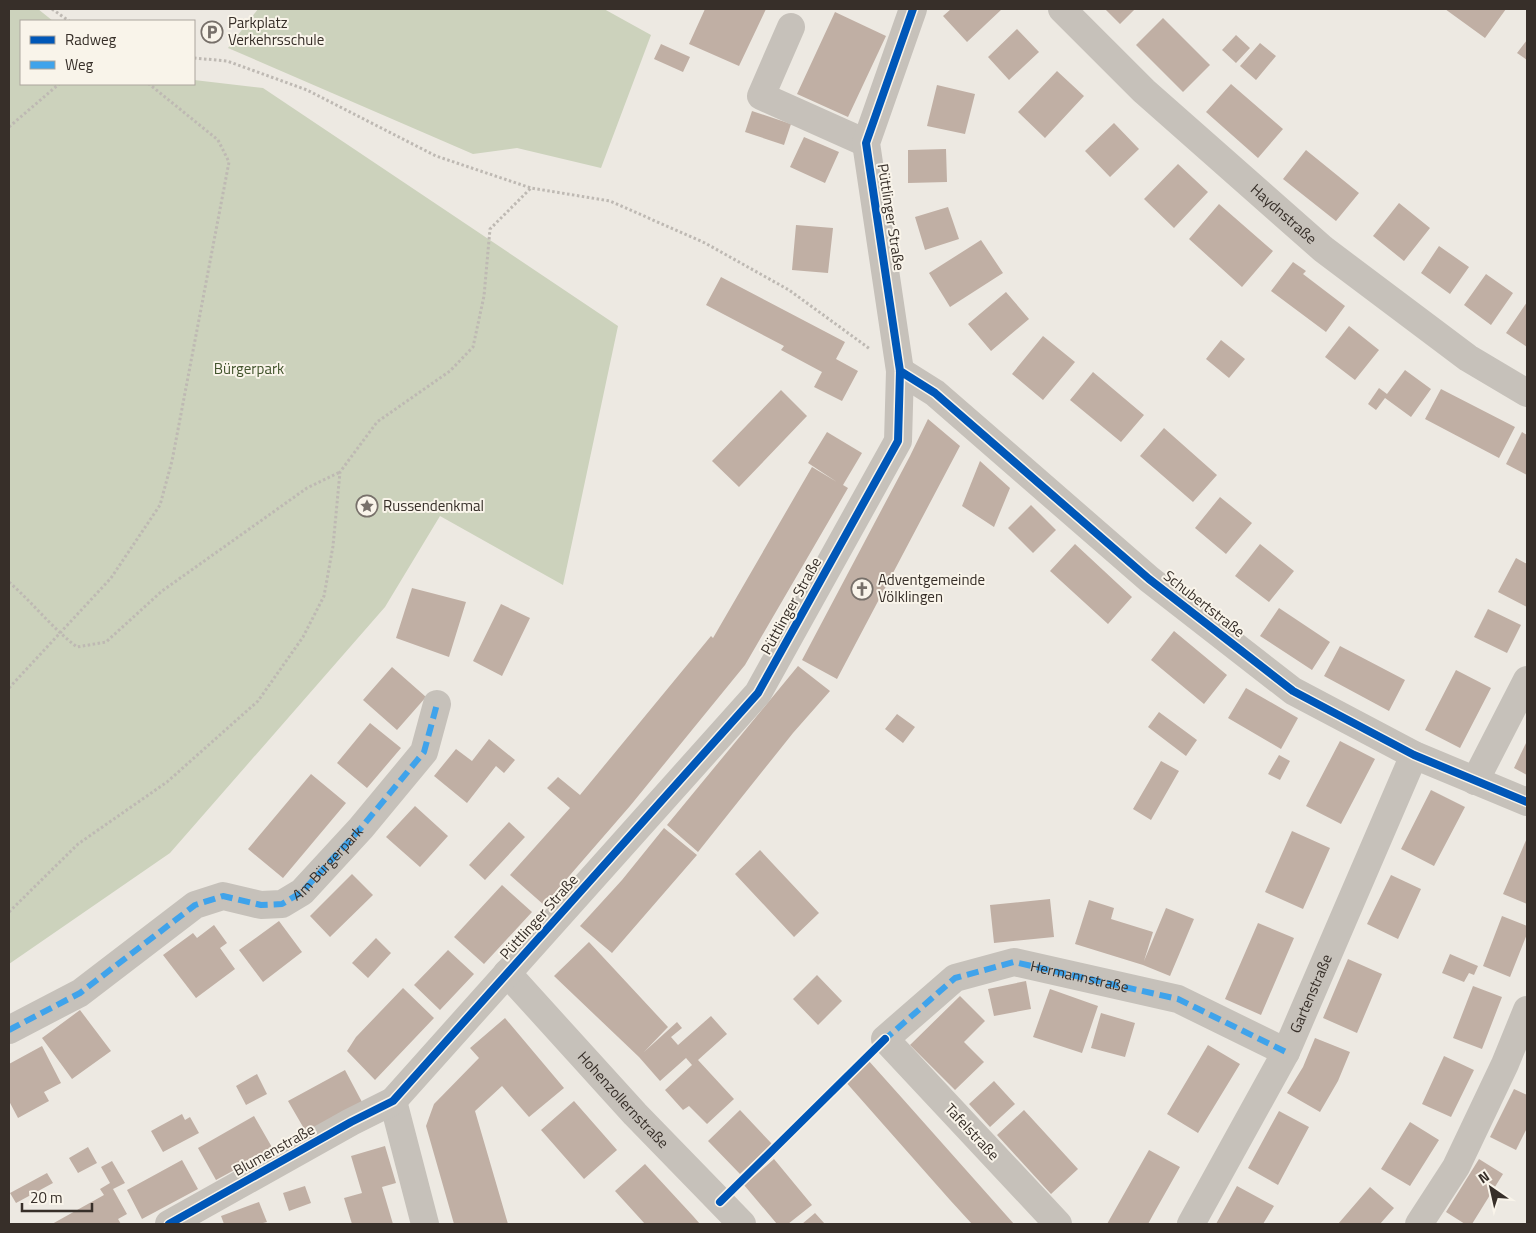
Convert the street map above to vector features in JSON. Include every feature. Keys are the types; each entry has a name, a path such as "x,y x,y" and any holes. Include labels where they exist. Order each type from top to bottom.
{"street":[{"name":"Püttlinger Straße","path":"393,1101 758,693 898,441 900,371 866,143 913,9"},
{"name":"Haydnstraße","path":"1062,9 1144,91 1323,249 1468,358 1527,393"},
{"path":"791,27 761,96 866,143"},
{"name":"Schubertstraße","path":"900,371 935,393 1149,579 1293,691 1414,755 1527,802"},
{"path":"1475,781 1527,680"},
{"name":"Am Bürgerpark","path":"9,1030 80,993 195,905 223,896 261,905 282,904 302,892 361,828 424,752 437,704"},
{"name":"Gartenstraße","path":"1191,1224 1286,1052 1414,755"},
{"name":"Hermannstraße","path":"885,1039 955,978 1014,962 1178,999 1286,1052"},
{"name":"Hohenzollernstraße","path":"507,973 635,1114 742,1224"},
{"path":"1419,1224 1456,1167 1505,1064 1527,1010"},
{"name":"Tafelstraße","path":"885,1039 1058,1224"},
{"path":"393,1101 425,1224"},
{"name":"Blumenstraße","path":"169,1224 201,1216 351,1122 393,1101"}],"path":[{"path":"52,9 68,20"},
{"path":"195,58 227,61 307,90 436,156 532,188 610,200 704,243 789,290 900,371"},
{"path":"9,127 58,85"},
{"path":"9,688 111,578 160,506 172,461 229,162 218,140 150,85"},
{"path":"9,582 28,598 60,634 77,647 106,642 162,591 307,488 340,472 377,422 450,371 473,347 484,296 490,229 532,188"},
{"path":"9,912 78,844 167,782 258,701 303,637 324,596 333,546 340,472"}],"green space":[{"name":"Bürgerpark","path":"9,9 38,9 52,20 20,20 20,85 195,85 195,80 263,88 618,326 563,585 440,516 385,607 170,853 9,964"},
{"path":"258,9 604,9 651,35 601,168 517,148 473,154 228,48"}],"building":[{"path":"705,9 766,9 739,66 689,44"},
{"path":"951,9 1002,9 967,42 943,16"},
{"path":"1105,9 1135,9 1120,24"},
{"path":"1445,9 1506,9 1485,38"},
{"path":"835,12 886,36 848,117 797,94"},
{"path":"1163,18 1210,65 1183,92 1136,45"},
{"path":"1017,29 1039,52 1009,80 988,57"},
{"path":"1236,35 1250,48 1236,63 1222,50"},
{"path":"1527,40 1527,60 1517,53"},
{"path":"1260,43 1276,56 1256,80 1240,66"},
{"path":"661,44 690,57 683,72 654,59"},
{"path":"1057,71 1084,96 1045,138 1018,112"},
{"path":"1231,84 1283,129 1258,158 1206,112"},
{"path":"937,85 975,94 965,134 927,126"},
{"path":"752,111 791,124 784,145 745,132"},
{"path":"1114,123 1139,149 1110,177 1085,151"},
{"path":"804,137 839,152 825,183 790,167"},
{"path":"946,149 947,182 908,183 908,150"},
{"path":"1306,150 1359,193 1336,221 1283,179"},
{"path":"1178,164 1208,192 1174,228 1144,199"},
{"path":"1399,203 1430,228 1404,261 1373,236"},
{"path":"1219,204 1273,251 1242,287 1189,239"},
{"path":"948,207 959,239 925,250 915,217"},
{"path":"796,225 833,228 828,273 792,270"},
{"path":"981,240 1003,273 950,307 929,273"},
{"path":"1439,246 1469,267 1450,294 1421,273"},
{"path":"1293,262 1306,271 1303,274 1345,306 1326,332 1271,291"},
{"path":"1486,274 1513,293 1491,325 1464,305"},
{"path":"721,277 845,342 836,359 858,371 842,401 814,387 822,372 781,350 784,346 706,305"},
{"path":"1006,292 1029,319 991,351 968,324"},
{"path":"1527,302 1527,347 1506,333"},
{"path":"1349,326 1379,350 1355,380 1325,357"},
{"path":"1043,336 1075,362 1043,400 1012,374"},
{"path":"1221,340 1245,359 1229,378 1206,359"},
{"path":"1405,370 1431,389 1411,417 1385,398 1376,410 1368,404 1379,388 1387,394"},
{"path":"1093,372 1144,415 1121,442 1070,400"},
{"path":"1441,389 1515,427 1499,458 1425,419"},
{"path":"781,390 807,416 739,487 712,461"},
{"path":"928,419 960,446 837,679 802,660"},
{"path":"1164,428 1217,475 1193,502 1140,456"},
{"path":"827,432 862,453 843,485 848,488 745,665 630,806 544,905 510,875 570,808 547,788 558,777 580,795 711,636 713,638 812,467 837,482 808,463"},
{"path":"1522,432 1527,435 1527,475 1506,464"},
{"path":"980,461 1010,488 994,527 962,506"},
{"path":"1220,497 1252,523 1226,554 1195,528"},
{"path":"1031,505 1056,530 1033,553 1008,528"},
{"path":"1075,544 1132,597 1108,624 1050,571"},
{"path":"1260,544 1294,571 1269,602 1235,576"},
{"path":"1516,558 1527,564 1527,607 1498,592"},
{"path":"412,588 466,602 449,657 396,638"},
{"path":"501,604 530,618 502,676 473,661"},
{"path":"1279,608 1330,642 1312,670 1260,636"},
{"path":"1488,609 1521,625 1507,653 1474,637"},
{"path":"1174,631 1227,675 1204,704 1151,660"},
{"path":"1340,646 1405,680 1389,711 1324,676"},
{"path":"798,666 830,691 793,733 698,852 667,825"},
{"path":"392,667 426,697 397,730 363,700"},
{"path":"1456,670 1491,688 1460,748 1425,730"},
{"path":"1246,688 1298,718 1281,749 1228,718"},
{"path":"1159,712 1197,740 1186,756 1148,727"},
{"path":"897,714 915,727 903,743 885,729"},
{"path":"370,723 401,748 367,788 337,763"},
{"path":"489,739 515,760 504,773 496,766 467,803 434,776 456,749 472,761"},
{"path":"1340,741 1375,759 1341,824 1306,806"},
{"path":"1527,741 1527,775 1514,768"},
{"path":"1279,755 1290,761 1280,780 1268,774"},
{"path":"1161,761 1179,771 1151,820 1133,809"},
{"path":"311,774 346,803 283,878 248,849"},
{"path":"1431,790 1465,807 1434,866 1401,849"},
{"path":"415,806 448,836 420,867 386,837"},
{"path":"509,822 525,837 485,880 469,865"},
{"path":"664,828 697,855 612,953 580,926 622,880"},
{"path":"1292,831 1330,848 1303,909 1265,892"},
{"path":"1527,838 1527,904 1503,894"},
{"path":"760,850 819,913 794,937 735,874"},
{"path":"352,874 373,895 330,937 310,916"},
{"path":"1391,875 1421,889 1398,939 1367,924"},
{"path":"502,885 532,912 484,964 454,937"},
{"path":"1050,899 1054,937 994,943 990,905"},
{"path":"1089,900 1114,908 1111,919 1153,932 1144,961 1166,908 1194,919 1170,976 1143,965 1075,944"},
{"path":"1502,916 1527,926 1527,934 1510,977 1483,966"},
{"path":"279,921 302,952 263,982 239,950"},
{"path":"1258,923 1294,938 1261,1015 1225,999"},
{"path":"214,925 227,943 220,948 235,969 196,998 163,955 193,933 197,938"},
{"path":"376,938 391,953 368,978 352,963"},
{"path":"589,942 668,1027 644,1052 677,1022 682,1028 671,1037 678,1045 711,1016 727,1034 698,1060 734,1099 707,1124 689,1106 683,1110 665,1090 692,1065 686,1058 660,1081 639,1057 554,976"},
{"path":"448,950 474,974 440,1010 414,985"},
{"path":"1450,954 1478,966 1474,975 1469,973 1464,982 1442,973"},
{"path":"1348,959 1382,974 1357,1033 1323,1018"},
{"path":"817,975 842,1001 818,1025 793,999"},
{"path":"1026,981 1031,1009 994,1016 988,989"},
{"path":"1473,986 1502,997 1482,1049 1453,1038"},
{"path":"403,988 434,1018 375,1080 347,1051 356,1037"},
{"path":"1050,989 1098,1006 1082,1053 1033,1037"},
{"path":"960,996 985,1021 964,1042 984,1062 955,1090 910,1045"},
{"path":"80,1010 111,1051 72,1079 42,1038"},
{"path":"1101,1013 1135,1023 1125,1057 1091,1048"},
{"path":"505,1018 564,1088 529,1117 502,1086 475,1111 508,1224 454,1224 426,1126 434,1104 479,1058 470,1048"},
{"path":"1315,1038 1350,1052 1338,1081 1320,1112 1287,1093 1303,1067"},
{"path":"1208,1045 1240,1064 1198,1133 1167,1114"},
{"path":"42,1046 61,1083 44,1092 49,1101 18,1118 9,1101 9,1064"},
{"path":"1444,1056 1474,1070 1451,1117 1422,1104"},
{"path":"868,1060 1014,1224 972,1224 950,1200 844,1080"},
{"path":"345,1070 362,1102 306,1132 288,1101"},
{"path":"257,1074 267,1094 246,1105 236,1086"},
{"path":"994,1081 1015,1104 990,1127 969,1104"},
{"path":"1514,1089 1527,1095 1527,1128 1516,1150 1490,1137"},
{"path":"574,1101 617,1150 584,1179 541,1130"},
{"path":"740,1110 772,1144 740,1174 708,1141"},
{"path":"1024,1110 1078,1169 1051,1194 997,1135"},
{"path":"1279,1111 1309,1127 1278,1185 1248,1168"},
{"path":"182,1114 185,1120 190,1117 199,1133 163,1152 151,1131"},
{"path":"254,1116 273,1149 216,1180 198,1148"},
{"path":"1410,1122 1439,1140 1410,1186 1381,1169"},
{"path":"385,1146 396,1183 382,1187 393,1224 352,1224 344,1198 362,1193 351,1156"},
{"path":"88,1147 97,1163 78,1173 69,1158"},
{"path":"1149,1150 1180,1167 1148,1224 1107,1224"},
{"path":"774,1159 812,1205 788,1224 777,1224 744,1185"},
{"path":"1479,1159 1503,1174 1472,1224 1465,1224 1446,1212"},
{"path":"182,1160 198,1189 142,1219 127,1190"},
{"path":"112,1161 125,1183 113,1189 127,1214 118,1219 121,1224 52,1224 104,1195 100,1189 110,1183 101,1167"},
{"path":"645,1164 700,1224 645,1224 615,1191"},
{"path":"47,1173 53,1183 16,1203 10,1193"},
{"path":"305,1186 311,1203 289,1211 283,1193"},
{"path":"1237,1186 1274,1206 1263,1224 1216,1224"},
{"path":"1370,1187 1394,1208 1380,1224 1338,1224"},
{"path":"259,1202 267,1222 259,1224 224,1224 221,1216"},
{"path":"815,1213 825,1224 802,1224"}],"marked path":[{"path":"9,1030 80,993 195,905 223,896 261,905 282,904 302,892 361,828 424,752 437,704"},
{"path":"883,1041 955,978 1014,962 1178,999 1286,1052"}],"cycle path":[{"path":"169,1224 351,1122 393,1101 758,693 898,441 900,371 866,143 913,9"},
{"path":"900,371 935,393 1149,579 1293,691 1414,755 1527,802"},
{"path":"720,1202 885,1039"}],"place":[{"name":"Parkplatz Verkehrsschule","path":"212,32"},
{"name":"Russendenkmal","path":"367,506"},
{"name":"Adventgemeinde Völklingen","path":"862,589"}]}
